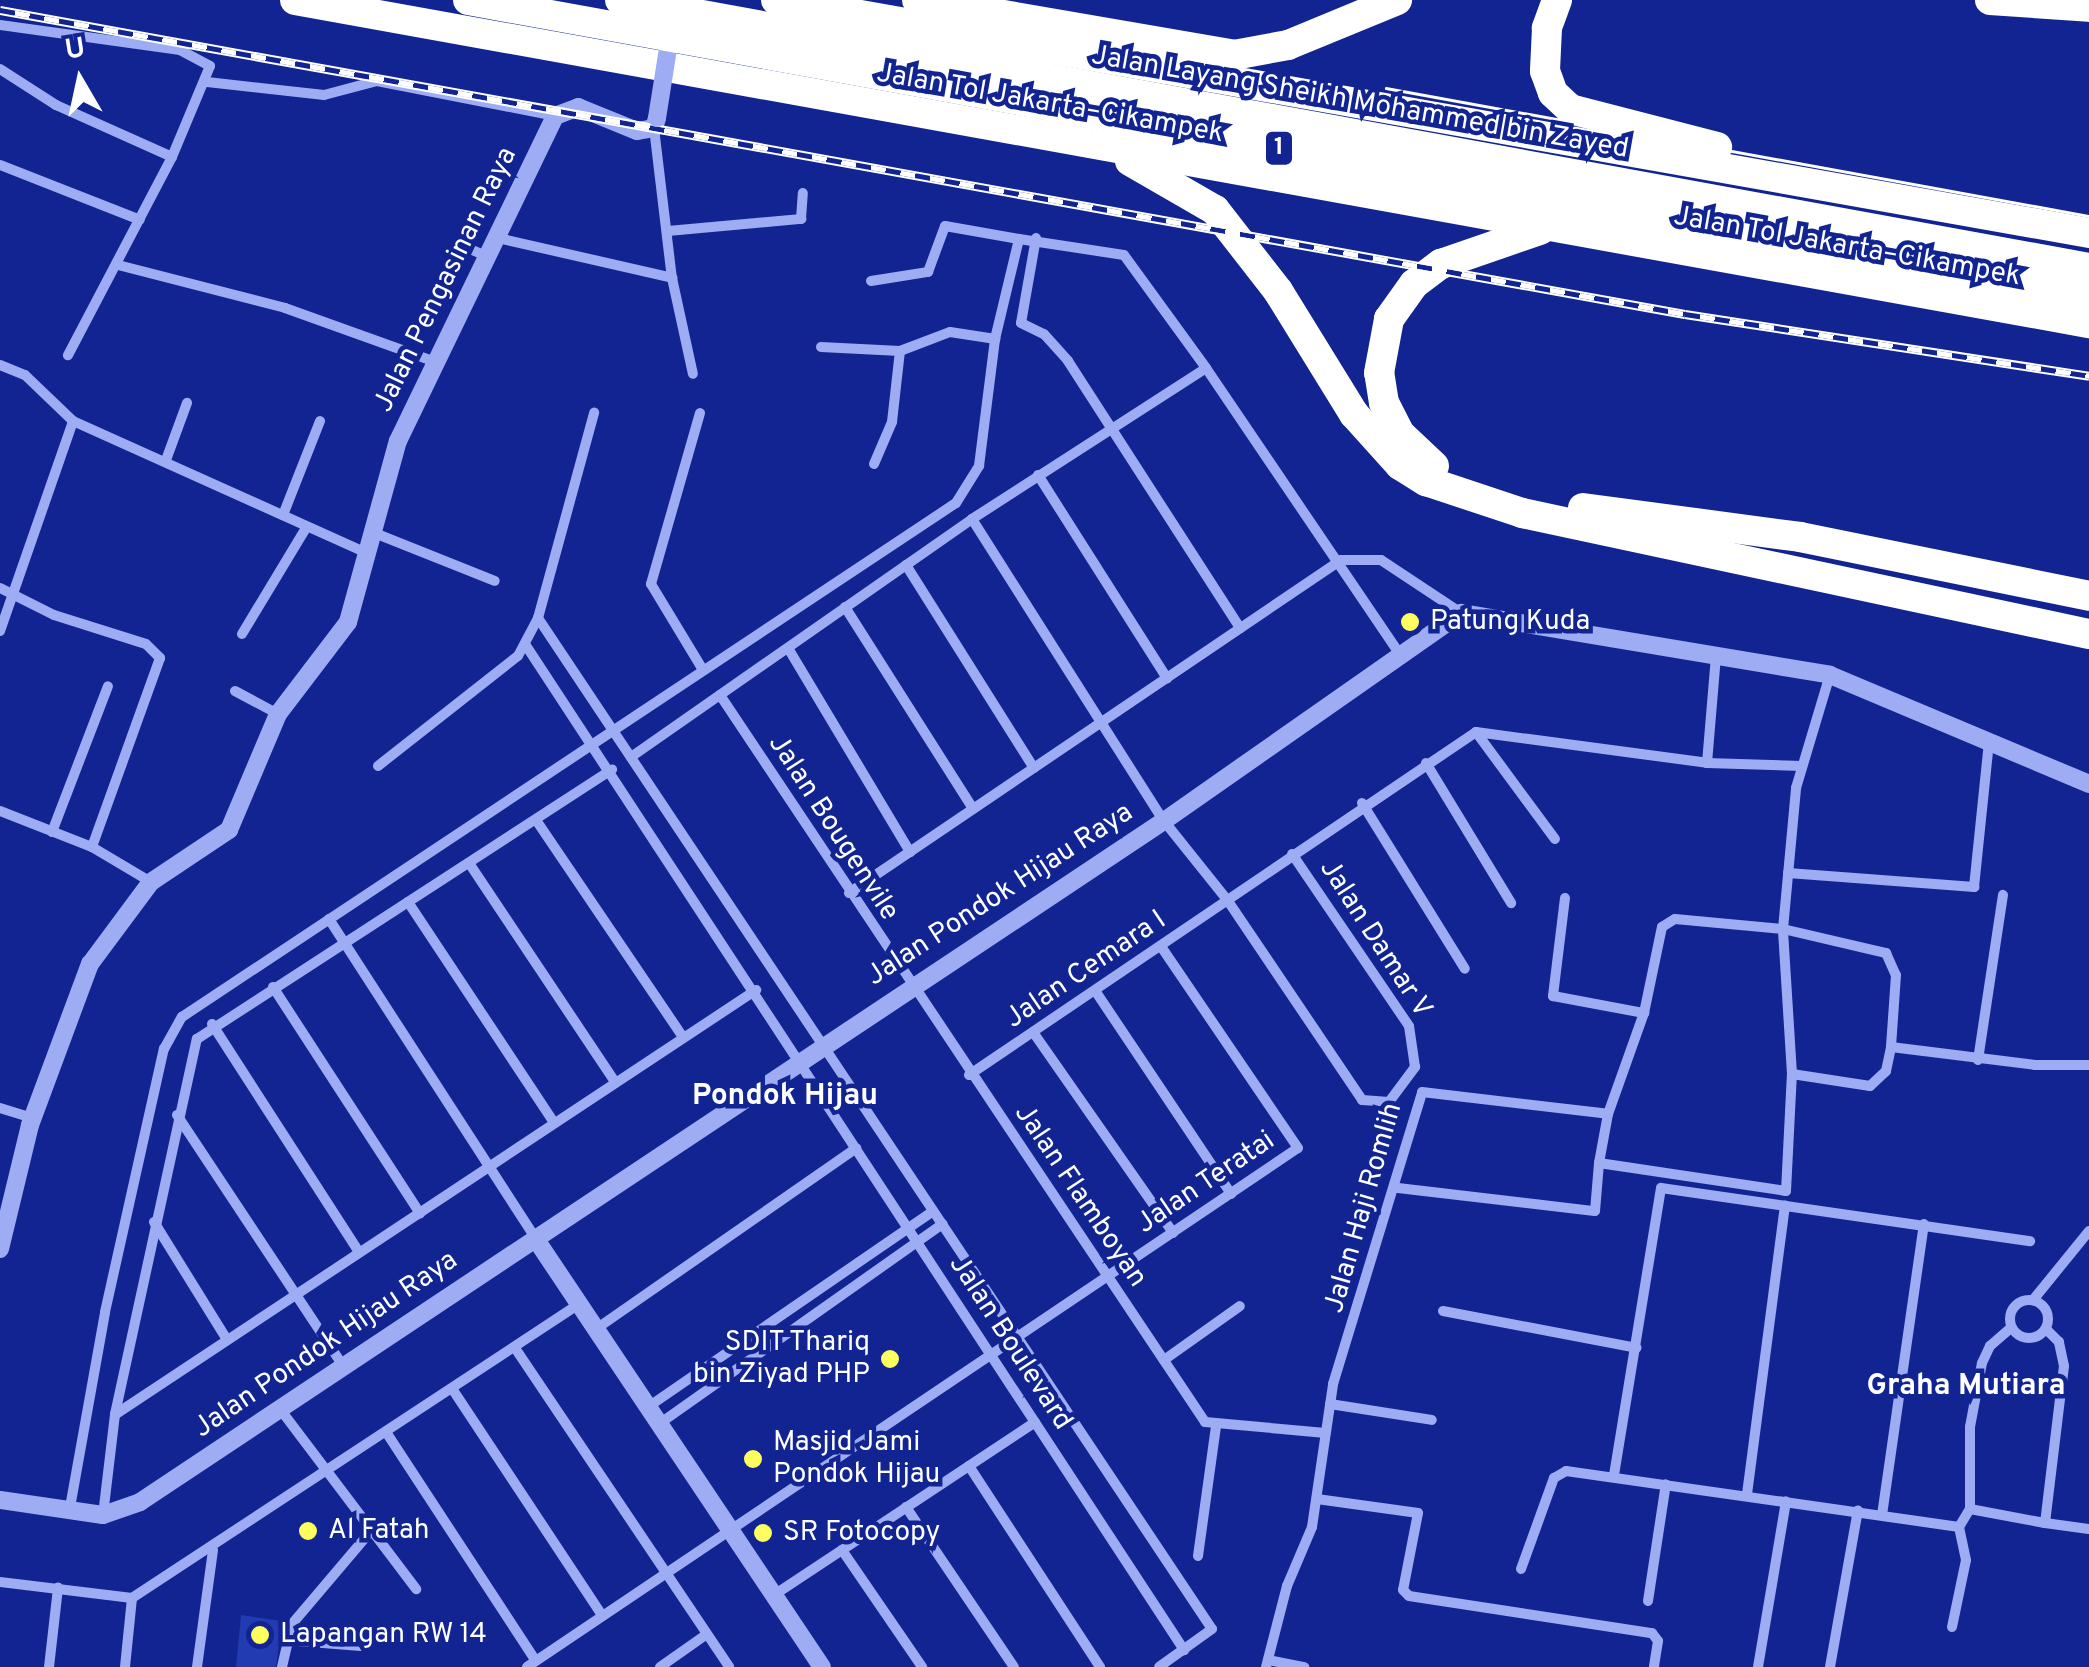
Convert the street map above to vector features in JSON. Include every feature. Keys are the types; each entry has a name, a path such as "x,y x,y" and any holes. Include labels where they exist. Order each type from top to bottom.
{"highway":[{"name":"Jalan Tol Jakarta–Cikampek","path":"294,0 2089,323"},
{"name":"Jalan Layang Sheikh Mohammed bin Zayed","path":"468,0 2089,294"},
{"name":"Jalan Layang Sheikh Mohammed bin Zayed","path":"620,0 2089,268"},
{"name":"Jalan Tol Jakarta–Cikampek","path":"776,0 2089,232"},
{"path":"917,0 1234,54 1275,50 1398,0"},
{"path":"1557,0 1547,28 1545,71 1553,93 1570,109 1623,128 2089,223"},
{"path":"1990,0 2089,7"},
{"path":"1098,146 1215,210 1278,291 1373,439 1400,465 1452,494 2089,634"},
{"path":"1547,227 1441,264 1414,284 1389,319 1379,373 1384,403 1400,434 1428,462 1466,483 1524,498 1800,538 2089,596"}],"street":[{"path":"676,0 655,123 672,278 693,374"},
{"path":"0,24 198,55 210,63 207,82 172,157 68,355"},
{"path":"0,70 56,105 172,157"},
{"path":"207,82 324,96 377,81 555,116 578,107 632,130 655,123"},
{"name":"Jalan Pengasinan Raya","path":"0,1249 33,1118 90,964 151,882 228,830 278,714 348,622 398,442 433,361 498,238 555,116"},
{"path":"0,165 140,220"},
{"path":"668,231 801,220 803,193"},
{"path":"871,281 928,272 945,226 1124,254 1340,560 1402,657"},
{"path":"498,238 672,278"},
{"path":"1036,238 1021,322 1044,334 1068,361 1240,628"},
{"path":"69,1513 105,1312 168,1039 182,1018 963,497 979,466 996,339 1019,240"},
{"path":"459,244 486,256"},
{"path":"118,265 284,308 433,361"},
{"path":"821,347 900,351 950,332 996,339"},
{"path":"874,464 892,422 900,351"},
{"path":"0,365 25,375 73,421 366,553"},
{"path":"630,757 972,519 1206,368"},
{"path":"166,460 187,403"},
{"path":"378,766 485,687 525,644 538,618 594,413"},
{"path":"700,413 651,584 703,670"},
{"path":"0,631 73,421"},
{"path":"283,515 320,421"},
{"path":"1038,475 1166,678"},
{"path":"972,519 1164,821 1228,901"},
{"path":"242,634 306,528"},
{"path":"372,532 495,581"},
{"path":"849,893 1340,560 1381,560 1460,614 1830,675 2089,784"},
{"path":"906,566 1034,768"},
{"path":"0,588 54,615 146,644 160,658 92,848"},
{"path":"846,608 973,809"},
{"name":"Jalan Pondok Hijau Raya","path":"0,1500 103,1515 140,1502 910,986 1164,821 1460,614"},
{"name":"Jalan Boulevard","path":"525,644 596,745 1184,1650 1212,1628 538,618"},
{"path":"788,648 910,852"},
{"path":"1707,763 1716,656"},
{"path":"1599,1163 1786,1191 1792,1074 1783,928 1802,766 1830,675"},
{"path":"52,832 108,686"},
{"path":"236,691 278,714"},
{"name":"Jalan Bougenvile","path":"720,695 910,986"},
{"path":"1476,732 1707,763 1802,766"},
{"path":"1476,732 1555,839"},
{"name":"Jalan Cemara I","path":"968,1075 1162,948 1362,803 1476,732"},
{"path":"1788,873 1974,887 1990,742"},
{"path":"1426,763 1511,903"},
{"path":"103,1515 115,1414 177,1115 197,1039 212,1024 346,944 612,770"},
{"path":"1362,803 1465,969"},
{"path":"0,811 92,848 151,882"},
{"path":"536,820 683,1037"},
{"name":"Jalan Damar V","path":"1228,901 1362,1100 1388,1102 1416,1067 1409,1026 1292,854"},
{"path":"470,864 615,1082"},
{"path":"1978,1060 2004,896"},
{"path":"1565,898 1553,996 1644,1012"},
{"path":"408,902 554,1123"},
{"path":"330,919 488,1170 822,1667"},
{"path":"1398,1188 1594,1211 1608,1114 1644,1012 1668,922 1783,928 1886,953 1896,975 1886,1071 1870,1086 1792,1074"},
{"name":"Jalan Teratai","path":"532,1664 728,1526 1018,1339 1298,1148 1162,948"},
{"name":"Jalan Flamboyan","path":"910,986 1205,1422 1216,1427"},
{"path":"274,987 420,1212"},
{"path":"115,1414 756,990"},
{"path":"1096,992 1231,1194"},
{"path":"212,1024 359,1252"},
{"path":"1033,1032 1174,1233"},
{"path":"1890,1047 1978,1060 2089,1065"},
{"name":"Jalan Haji Romlih","path":"1267,1664 1317,1499 1330,1404 1398,1188 1422,1092 1608,1114"},
{"path":"0,1108 33,1118"},
{"path":"177,1115 344,1367"},
{"path":"596,1329 856,1148"},
{"path":"1614,1475 1661,1188 2030,1241"},
{"path":"1747,1494 1785,1206"},
{"path":"648,1407 933,1211"},
{"path":"154,1221 226,1338"},
{"path":"659,1424 942,1224"},
{"path":"1882,1514 1924,1224"},
{"path":"1952,1627 1966,1560 1958,1527 1970,1509 1970,1427 1982,1363 1990,1346 2012,1328 2014,1308 2033,1300 2089,1231"},
{"path":"2033,1300 2048,1315 2046,1329"},
{"path":"0,1582 132,1598 213,1550 580,1304"},
{"path":"1164,1360 1240,1306"},
{"path":"1444,1311 1636,1348"},
{"path":"2012,1328 2024,1338 2046,1329"},
{"path":"2045,1523 2064,1366 2059,1342 2046,1329"},
{"path":"515,1348 729,1667"},
{"path":"453,1390 602,1615"},
{"path":"1330,1404 1432,1420"},
{"path":"280,1408 325,1475 416,1589"},
{"path":"774,1595 1034,1422"},
{"path":"1198,1556 1216,1427 1326,1433"},
{"path":"388,1435 532,1664"},
{"path":"968,1466 1100,1667"},
{"path":"1521,1569 1554,1478 1566,1471 1958,1527"},
{"path":"1648,1601 1666,1484"},
{"path":"1317,1499 1418,1514 1403,1590 1409,1596 1652,1633 1658,1641 1654,1667"},
{"path":"1758,1667 1786,1500"},
{"path":"906,1507 1014,1667"},
{"path":"1970,1509 2089,1529"},
{"path":"1830,1667 1858,1510"},
{"path":"282,1667 285,1640 371,1531"},
{"path":"197,1667 213,1550"},
{"path":"842,1550 922,1667"},
{"path":"50,1667 58,1588"},
{"path":"125,1667 132,1598"},
{"path":"660,1667 707,1634"},
{"path":"285,1640 362,1646"},
{"path":"1158,1667 1184,1650"},
{"path":"1267,1664 1304,1667"}],"shaded area":[{"name":"Lapangan RW 14","path":"241,1615 282,1621 276,1667 236,1667"}],"tram line":[{"path":"822,0 2089,233"},
{"path":"1386,88 2089,216"}],"railway":[{"path":"0,10 1685,314 2089,376"}],"place":[{"name":"Patung Kuda","path":"1410,622"},
{"name":"SDIT Thariq bin Ziyad PHP","path":"890,1359"},
{"name":"Masjid Jami Pondok Hijau","path":"753,1459"},
{"name":"Al Fatah","path":"308,1531"},
{"name":"SR Fotocopy","path":"763,1533"},
{"name":"Lapangan RW 14","path":"260,1635"}],"district":[{"name":"Pondok Hijau","path":"785,1097"},
{"name":"Graha Mutiara","path":"1966,1387"}]}
